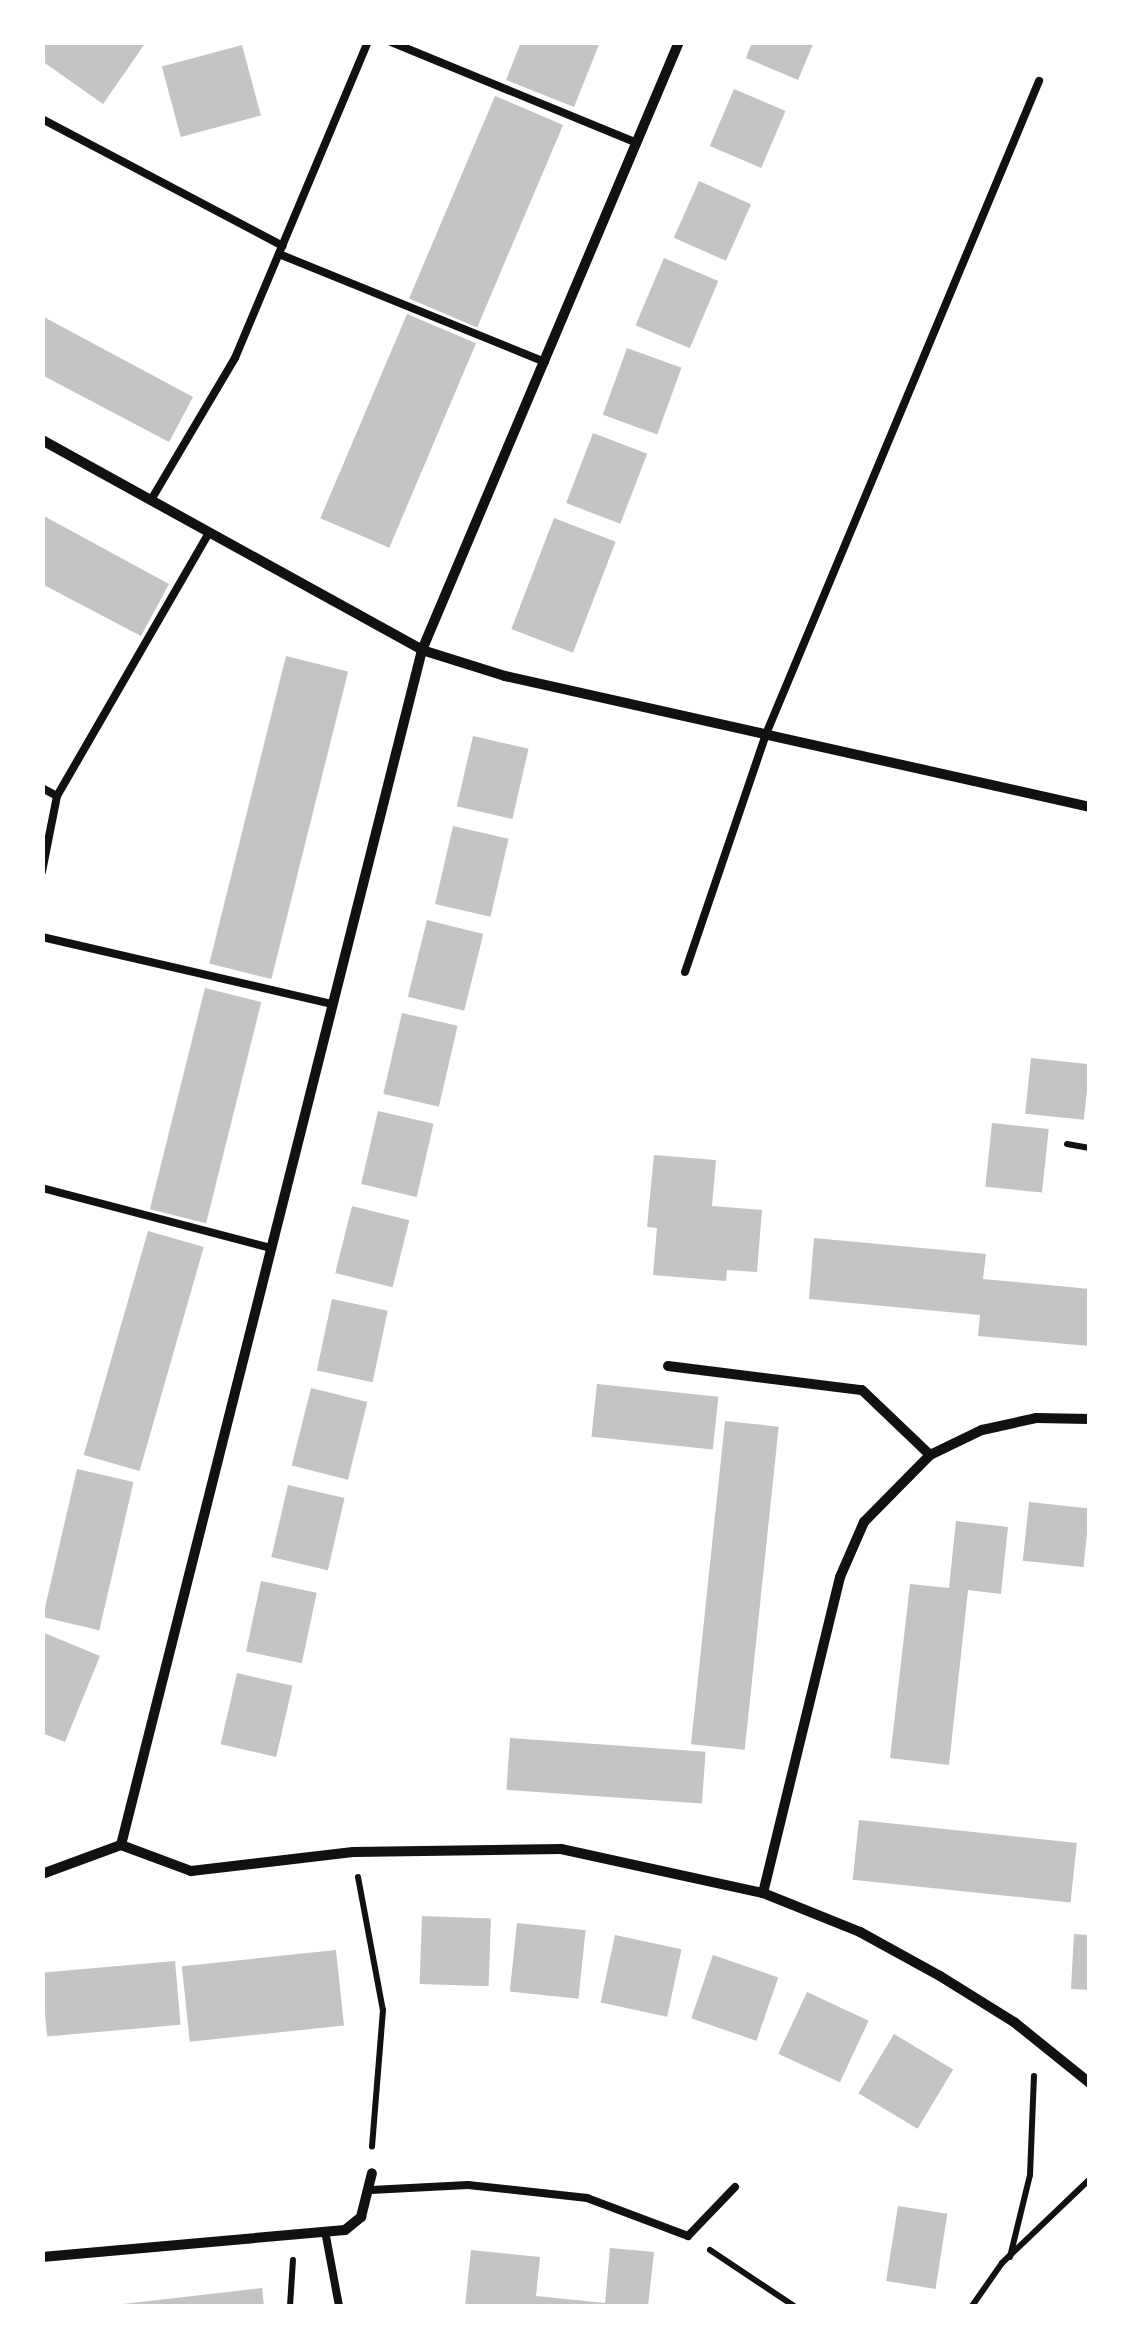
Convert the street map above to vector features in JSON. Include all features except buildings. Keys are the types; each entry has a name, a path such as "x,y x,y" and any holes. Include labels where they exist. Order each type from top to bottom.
{"street":[{"path":"122,1845 422,650 679,42"},
{"path":"42,440 422,650 506,676 1090,808"},
{"path":"668,1366 862,1390 930,1456"},
{"path":"762,1893 840,1577 864,1522 930,1456 982,1430 1036,1418 1090,1419"},
{"path":"42,1874 122,1845 190,1871 353,1852 561,1849 762,1893 860,1932 1030,2035 1090,2084"},
{"path":"42,2258 344,2230 361,2218 372,2174"}],"lane":[{"path":"151,500 235,358 368,42"},
{"path":"391,42 638,143"},
{"path":"686,972 766,734 1039,81"},
{"path":"42,119 281,250 545,362"},
{"path":"42,872 57,796 209,532"},
{"path":"42,788 57,796"},
{"path":"42,938 332,1004"},
{"path":"42,1188 270,1248"},
{"path":"371,2190 468,2185 587,2198 688,2236 736,2187"},
{"path":"325,2231 339,2306"}],"path":[{"path":"1067,1144 1090,1148"},
{"path":"353,1852 383,2010 372,2174"},
{"path":"1010,2256 1030,2175 1036,2098 1030,2035"},
{"path":"972,2306 1010,2256 1090,2179"},
{"path":"290,2306 294,2234"},
{"path":"688,2236 794,2306"}]}
